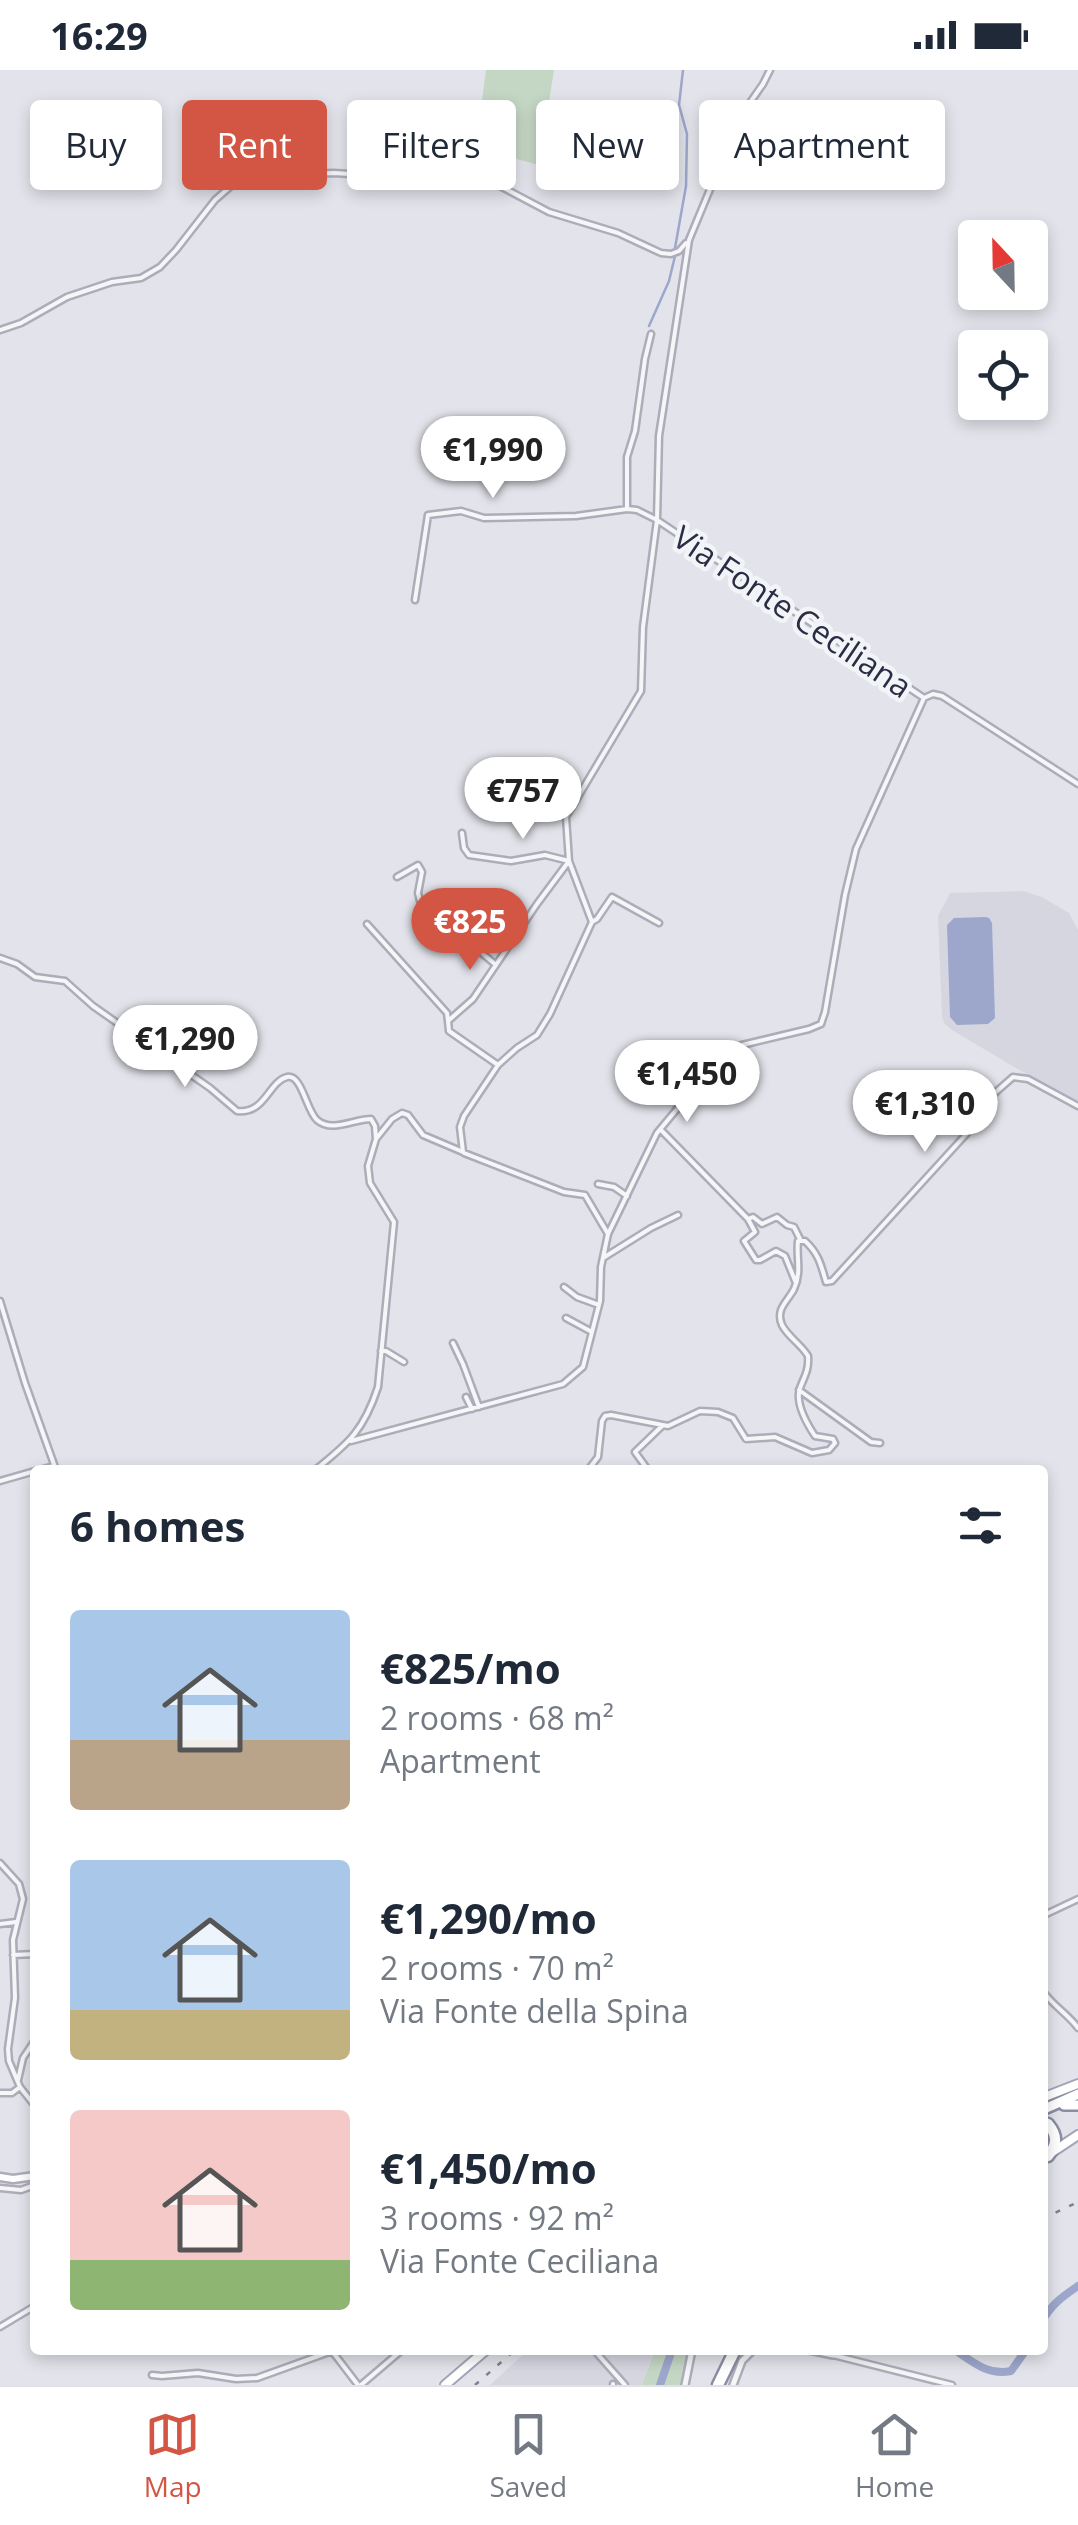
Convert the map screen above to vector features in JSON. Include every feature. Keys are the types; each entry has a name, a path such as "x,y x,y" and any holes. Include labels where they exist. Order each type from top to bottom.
{"highway":[{"path":"1063,2103 1078,2085"},
{"path":"1048,2112 1078,2099"},
{"path":"1048,2124 1056,2138 1056,2146 1048,2155"},
{"path":"725,2385 736,2355"}],"main road":[{"path":"1048,2096 1078,2085"},
{"path":"1048,2156 1078,2135"},
{"path":"0,2177 30,2177"},
{"path":"445,2385 480,2355"}],"street":[{"path":"0,330 21,323 66,297 112,282 141,278 168,258 231,186 284,175 334,172 394,183 442,175 481,176 549,212 661,252 679,252 688,240 740,117 770,70"},
{"path":"592,922 569,861 566,817 640,692 643,627 657,520 659,436 688,240"},
{"path":"679,252 686,259"},
{"path":"415,600 428,515 462,511 484,518 576,516 626,508 627,457 651,334"},
{"name":"Via Fonte Ceciliana","path":"351,1441 564,1384 584,1367 599,1305 608,1234 649,1146 716,1056 821,1024 856,849 924,698 657,520 626,508"},
{"path":"924,698 932,694 942,696 1078,784"},
{"path":"462,833 468,855 511,861 545,855 569,861"},
{"path":"448,1021 473,999 569,861"},
{"path":"397,877 418,865 422,872 420,901 496,965"},
{"path":"463,1152 460,1128 464,1116 498,1065 537,1036 592,922 612,897 659,923"},
{"path":"367,924 447,1014 450,1031 498,1065"},
{"path":"0,958 17,964 35,978 65,981 93,1006 237,1111 248,1112 284,1078 292,1076 298,1080 316,1119 338,1126 371,1120 375,1126 376,1138 368,1166 370,1183 394,1222 378,1387 372,1407 351,1441 321,1465"},
{"path":"748,1220 752,1217 762,1224 777,1217 794,1227 800,1240 808,1243 818,1256 826,1282 832,1281 970,1130 988,1099 1013,1077 1028,1079 1078,1106"},
{"path":"376,1138 402,1113 423,1135 564,1192 586,1196 608,1234"},
{"path":"662,1130 748,1220 755,1232 744,1242 756,1260 776,1250 785,1256 796,1283"},
{"path":"598,1184 614,1187 626,1196"},
{"path":"603,1258 678,1215"},
{"path":"592,1465 598,1458 601,1424 607,1415 670,1426 700,1411 718,1412 734,1418 746,1439 774,1437 812,1453 834,1446 834,1439 812,1432 800,1404 799,1390 808,1374 809,1360 782,1325 780,1314 799,1272 800,1240"},
{"path":"564,1287 599,1305"},
{"path":"0,1301 55,1465"},
{"path":"566,1318 592,1332"},
{"path":"453,1343 479,1407"},
{"path":"381,1351 386,1350 404,1362"},
{"path":"799,1390 871,1442 880,1443"},
{"path":"466,1397 472,1409"},
{"path":"644,1465 635,1452 662,1426"},
{"path":"0,1482 30,1473"},
{"path":"0,1863 21,1889 22,1906 16,1922 13,1955 15,1998 8,2043 9,2061 30,2099"},
{"path":"1048,1913 1078,1898"},
{"path":"0,1924 16,1922"},
{"path":"13,1955 30,1954"},
{"path":"1048,1998 1078,2028"},
{"path":"0,2040 8,2043"},
{"path":"0,2092 12,2093 19,2084 23,2058 30,2048"},
{"path":"0,2188 20,2190 30,2186"},
{"path":"0,2326 30,2309"},
{"path":"152,2374 257,2378 319,2355"},
{"path":"336,2355 360,2385 396,2355"},
{"path":"598,2355 625,2385"},
{"path":"685,2385 691,2355"},
{"path":"725,2385 748,2355"},
{"path":"845,2355 952,2385"}],"shaded area":[{"path":"1023,891 1069,913 1078,930 1078,1105 952,1030 942,1017 938,916 950,893"},
{"path":"523,2355 653,2355 642,2385 490,2385"}],"green space":[{"path":"486,70 554,70 549,100 536,100 536,164 516,159 516,100 482,100"},
{"path":"653,2355 686,2355 680,2385 642,2385"}],"water":[{"path":"985,917 992,923 995,1018 988,1024 957,1025 950,1017 947,925 954,918"}],"waterway":[{"path":"675,248 686,186 687,134 679,105 683,70"},
{"path":"649,326 669,281 675,256"},
{"path":"1048,2313 1078,2286"},
{"path":"660,2385 670,2355"},
{"path":"963,2355 995,2372 1011,2371 1022,2355"}],"railway":[{"path":"1048,2216 1078,2202"},
{"path":"475,2385 509,2355"}]}
